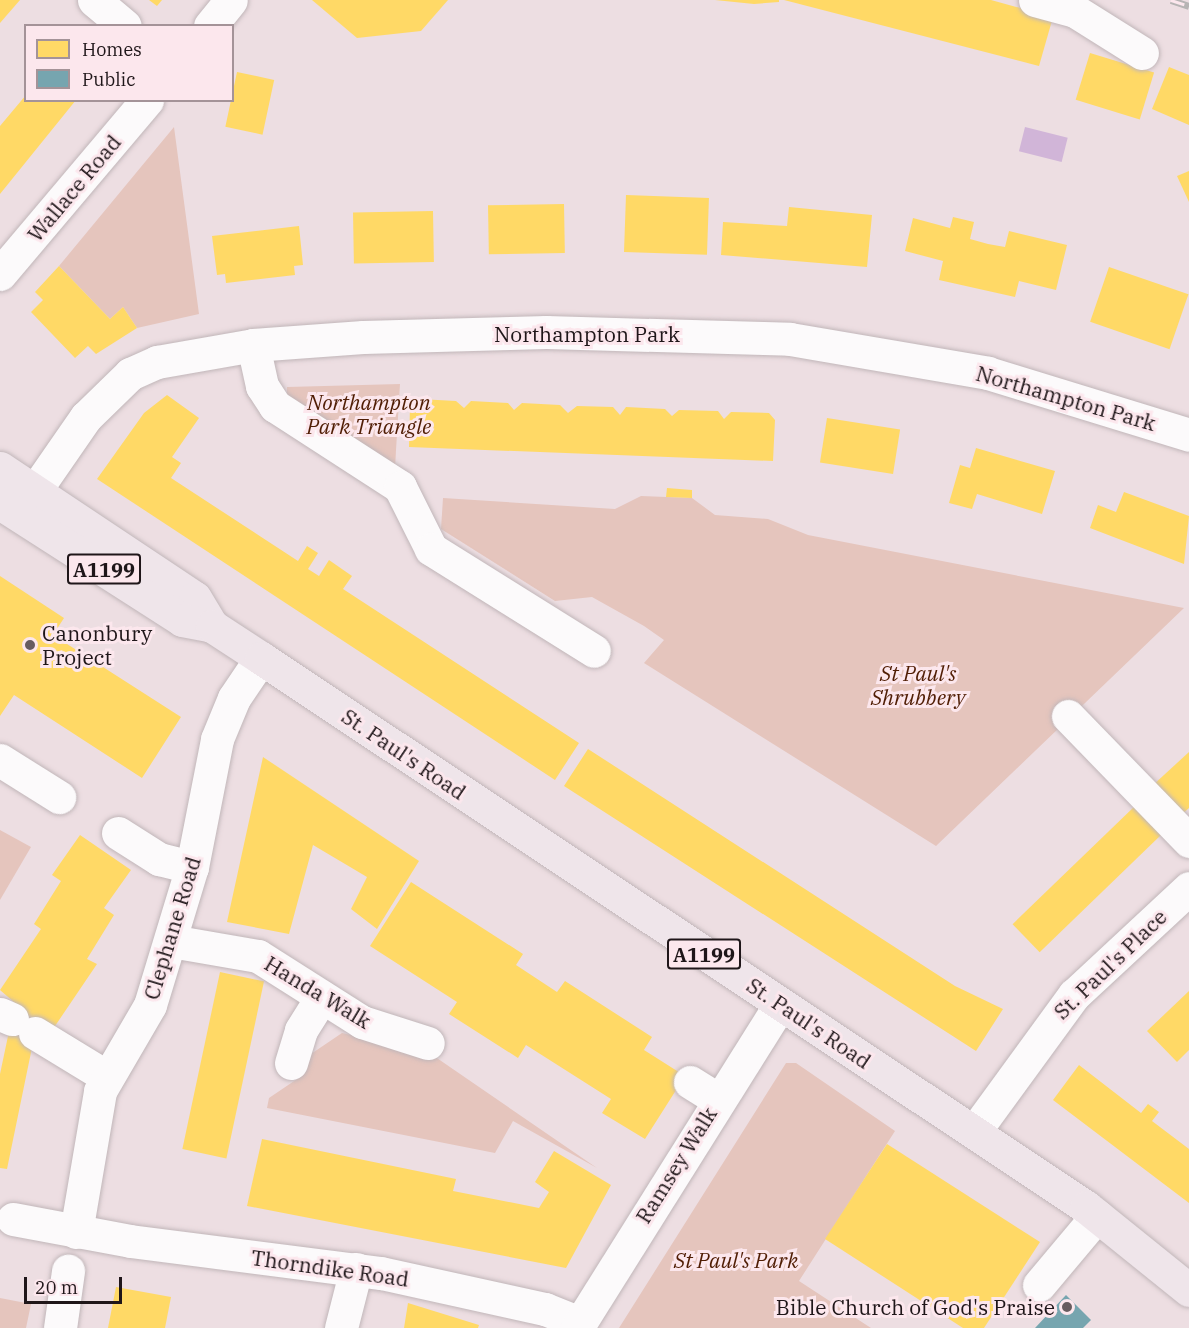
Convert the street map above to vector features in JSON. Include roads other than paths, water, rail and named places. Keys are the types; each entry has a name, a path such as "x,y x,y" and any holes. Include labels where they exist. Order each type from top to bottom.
{"main road":[{"name":"St. Paul's Road","path":"0,468 195,598 212,626"},
{"name":"St. Paul's Road","path":"0,503 182,620 212,626 261,658 974,1132 1097,1216 1189,1290"}],"street":[{"path":"94,0 122,24"},
{"path":"212,24 231,0"},
{"path":"1035,0 1076,11 1142,53"},
{"name":"Wallace Road","path":"0,274 145,102"},
{"name":"Northampton Park","path":"34,492 95,406 130,374 157,362 253,345 546,332 790,339 988,373 1189,435"},
{"path":"253,345 262,386 275,406 400,488 431,549 594,651"},
{"name":"Clephane Road","path":"76,1232 92,1119 107,1077 150,1005 192,867 217,739 234,698 261,658"},
{"path":"1068,716 1189,841"},
{"path":"0,760 59,797"},
{"path":"118,833 159,859 192,867"},
{"name":"St. Paul's Place","path":"974,1132 1074,995 1189,888"},
{"name":"Handa Walk","path":"171,941 258,956 362,1022 428,1043"},
{"path":"291,1063 301,1030 322,997"},
{"name":"Ramsey Walk","path":"578,1325 717,1100 780,1004"},
{"path":"16,1022 107,1077"},
{"path":"690,1082 717,1100"},
{"path":"1039,1285 1097,1216"},
{"name":"Thorndike Road","path":"13,1219 76,1232 356,1269 545,1309 578,1325"},
{"path":"341,1328 356,1269"},
{"path":"60,1328 68,1271"}],"railway":[{"path":"1171,0 1189,6"}],"place":[{"name":"Canonbury Project","path":"30,645"},
{"name":"Bible Church of God's Praise","path":"1067,1307"}],"park label":[{"name":"Northampton Park Triangle","path":"369,414"},
{"name":"St Paul's Shrubbery","path":"918,685"},
{"name":"St Paul's Park","path":"736,1260"}]}
